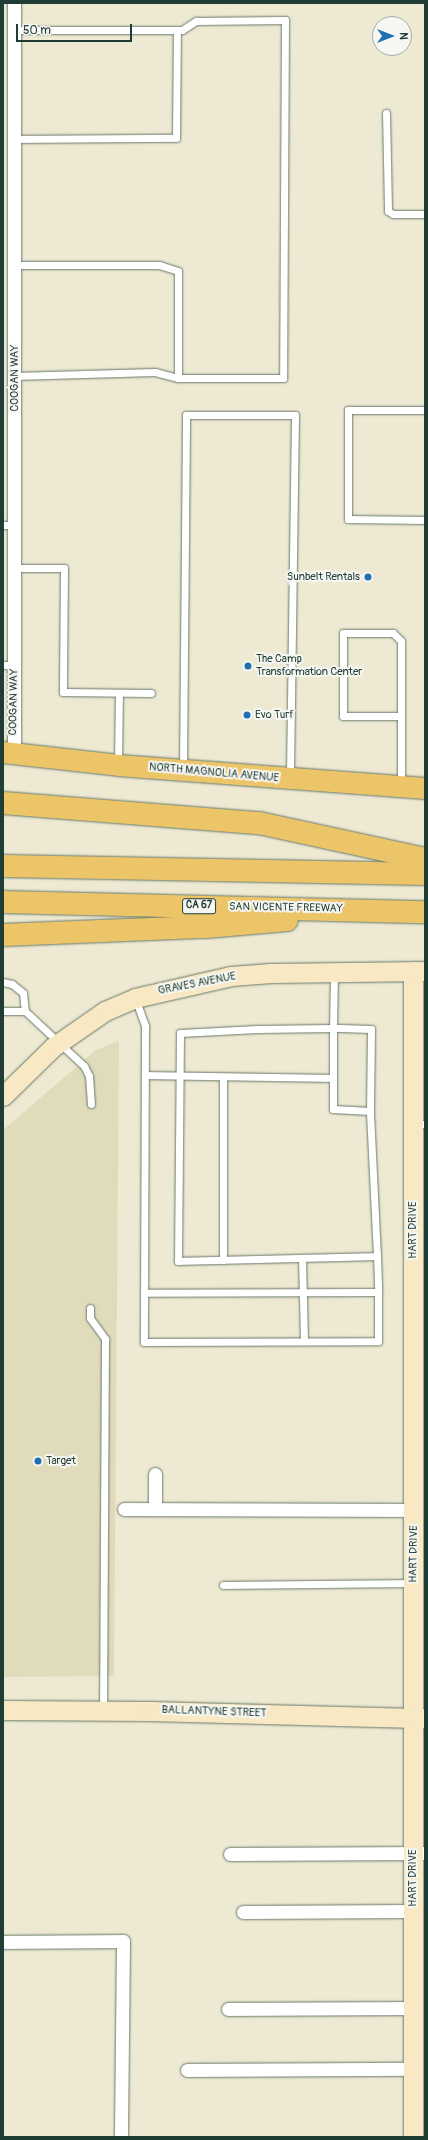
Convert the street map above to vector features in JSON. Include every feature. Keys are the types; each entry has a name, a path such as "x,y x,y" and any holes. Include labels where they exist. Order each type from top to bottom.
{"highway":[{"path":"3,803 259,823 425,859"},
{"path":"3,855 192,870"},
{"path":"3,866 425,874"},
{"name":"SAN VICENTE FREEWAY","path":"3,902 395,910 425,912"},
{"path":"3,934 206,927 395,910"}],"main road":[{"name":"NORTH MAGNOLIA AVENUE","path":"8,753 184,771 425,788"}],"street":[{"name":"COOGAN WAY","path":"8,753 9,665 15,568 9,525 14,376 14,3"},
{"name":"GRAVES AVENUE","path":"3,1096 60,1043 105,1011 135,998 231,976 334,972 419,971"},
{"name":"HART DRIVE","path":"413,2137 413,2008 419,1959 413,1911 419,1853 417,1577 414,1510 417,1457 419,971"},
{"path":"155,1474 155,1509"},
{"path":"124,1509 414,1510"},
{"name":"BALLANTYNE STREET","path":"3,1710 172,1711 419,1718"},
{"path":"230,1854 419,1853"},
{"path":"244,1912 413,1911"},
{"path":"3,1942 123,1941 121,2137"},
{"path":"228,2010 413,2008"},
{"path":"187,2070 413,2069"}],"lane":[{"path":"14,30 182,30 196,21 286,20 283,378 178,378 155,372 14,376"},
{"path":"14,139 176,138 176,30"},
{"path":"386,113 388,211 393,214 425,214"},
{"path":"14,265 159,264 178,271 178,378"},
{"path":"425,410 348,410 348,519 425,520"},
{"path":"184,771 186,416 295,416 290,779"},
{"path":"15,568 64,568 63,692 151,693"},
{"path":"401,716 343,716 343,633 393,633 401,641 401,716 401,787"},
{"path":"118,765 119,693"},
{"path":"334,972 333,1109 370,1111"},
{"path":"3,982 12,984 24,993 25,1011"},
{"path":"135,998 145,1026 144,1342 378,1341 377,1256 370,1111 371,1029 257,1029 180,1034 178,1261 377,1256"},
{"path":"3,1011 25,1011 84,1066 89,1076 91,1104"},
{"path":"145,1075 333,1078"},
{"path":"223,1077 223,1260"},
{"path":"302,1258 304,1341"},
{"path":"144,1292 378,1292"},
{"path":"90,1308 90,1318 105,1339 103,1711"},
{"path":"223,1585 417,1577"}],"shaded area":[{"path":"119,1041 114,1676 3,1677 3,1130 96,1050"}],"place":[{"name":"Sunbelt Rentals","path":"368,577"},
{"name":"The Camp Transformation Center","path":"248,666"},
{"name":"Evo Turf","path":"247,715"},
{"name":"Target","path":"38,1461"}]}
